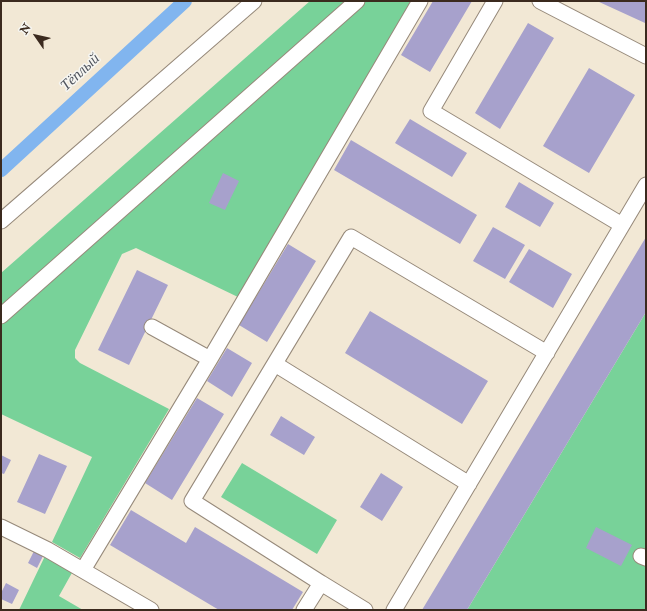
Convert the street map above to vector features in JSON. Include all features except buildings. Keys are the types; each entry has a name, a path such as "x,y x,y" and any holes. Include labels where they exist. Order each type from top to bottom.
{"street":[{"path":"1,221 254,1"},
{"path":"1,316 357,1"},
{"path":"83,570 210,359 420,1"},
{"path":"495,1 431,111 622,225"},
{"path":"540,1 646,56"},
{"path":"394,610 646,185"},
{"path":"364,610 192,501 351,237 546,353"},
{"path":"152,327 210,359"},
{"path":"274,364 469,484"},
{"path":"1,527 48,550 151,610"},
{"path":"304,610 321,583"}],"green space":[{"path":"310,1 413,1 240,298 136,248 122,254 75,350 75,358 80,363 169,409 80,558 52,542 92,457 1,414 1,273"},
{"path":"646,312 646,610 467,610"},
{"path":"242,463 337,520 317,554 221,497"},
{"path":"45,556 73,571 59,596 83,610 19,610"}],"waterway":[{"name":"Тёплый","path":"1,170 185,1"}]}
